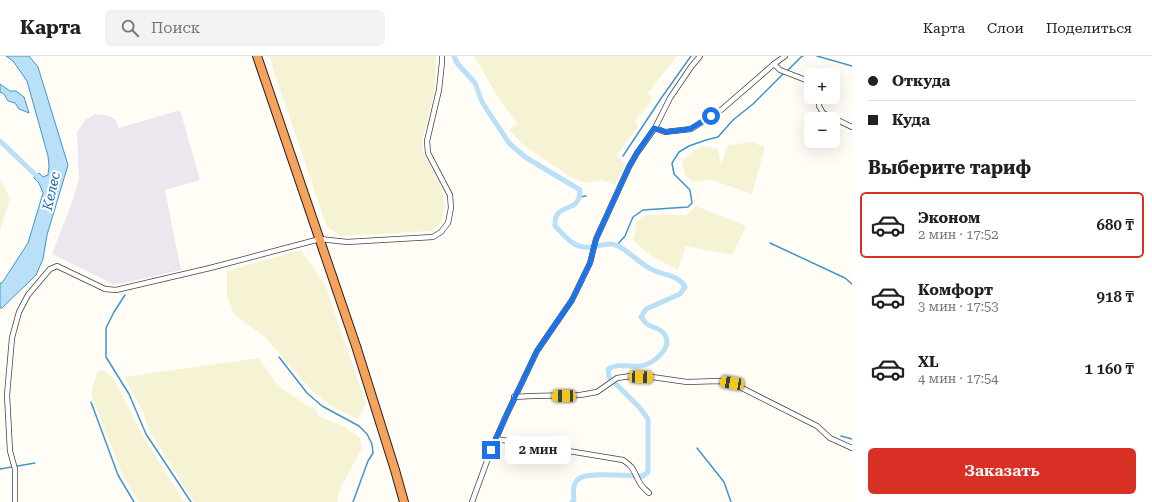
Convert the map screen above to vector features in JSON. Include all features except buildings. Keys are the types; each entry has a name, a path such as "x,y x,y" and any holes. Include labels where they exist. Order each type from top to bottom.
{"highway":[{"path":"257,56 356,346 404,502"}],"street":[{"path":"15,502 15,469 10,451 7,395 12,338 19,312 28,296 50,269 57,266 106,289 116,290 320,240 347,242 433,237 441,232 448,223 451,208 450,195 428,153 427,142 440,90 442,56"},
{"path":"472,502 514,397 537,351 572,300 590,263 596,239 629,167 654,128 670,98 700,56"},
{"path":"654,128 666,132 690,129 721,110 785,56"},
{"path":"774,64 780,70 804,79"},
{"path":"820,104 823,113 852,127"},
{"path":"514,397 580,395 597,392 617,378 631,376 652,377 687,382 719,381 732,383 817,426 830,438 852,448"},
{"path":"496,439 623,460 635,471 640,484 649,493"}],"shaded area":[{"path":"270,56 436,56 434,93 423,137 422,151 441,187 445,204 441,222 432,231 341,236 327,227 273,69"},
{"path":"474,56 677,56 648,93 653,99 635,121 638,126 617,155 625,164 615,185 603,180 585,183 571,177 527,148 509,130 517,123 499,99"},
{"path":"180,110 200,180 165,190 181,270 115,285 52,254 71,205 79,179 77,132 86,119 95,114 106,115 115,119 119,128"},
{"path":"751,142 765,147 752,194 712,180 693,182 685,175 682,161 701,146 718,149 721,164 728,145"},
{"path":"0,179 10,198 0,231"},
{"path":"696,206 746,226 732,255 686,246 678,270 657,259 640,247 633,239 637,223 644,215 687,215"},
{"path":"301,250 325,285 366,404 357,419 330,405 312,391 265,337 234,314 227,296 227,271"},
{"path":"259,358 278,386 317,410 318,416 345,427 360,438 362,449 341,487 337,502 194,502 149,430 143,412 124,377"},
{"path":"103,370 114,379 143,436 184,502 139,502 123,476 91,394 97,372"}],"water":[{"name":"Келес","path":"6,56 29,56 38,67 68,165 47,235 43,259 36,275 2,308 0,308 0,283 2,283 28,243 43,193 39,183 34,178 39,173 43,177 48,175 49,166 48,156 27,81 13,61"},
{"path":"0,84 10,91 16,91 24,97 29,113 19,109 15,103 8,101 4,94 0,92"}],"waterway":[{"path":"454,56 457,63 475,83 482,102 509,143 525,157 580,190 579,198 576,203 558,213 555,226 572,242 580,246 592,247 605,244 614,244 649,268 675,277 685,287 680,294 646,309 641,317 646,323 659,329 665,335 667,340 666,345 660,355 646,365 617,366 608,369 609,377 639,407 648,419 648,472 643,476 585,476 577,480 574,485 574,500 572,502"},
{"path":"623,156 691,56"},
{"path":"787,71 803,56"},
{"path":"817,56 852,66"},
{"path":"617,245 625,236 633,217 643,210 688,207 692,203 690,190 674,174 672,163 679,152 689,146 718,137 733,120 753,104 784,73"},
{"path":"0,141 41,180"},
{"path":"580,197 586,196"},
{"path":"770,243 845,278 852,284"},
{"path":"125,295 106,328 106,357 129,394 146,434 191,502"},
{"path":"279,357 307,393 322,406 359,426 367,434 372,444 373,453 368,461 353,502"},
{"path":"91,402 118,475 134,502"},
{"path":"841,436 852,439"},
{"path":"697,448 724,482 731,502"},
{"path":"0,469 35,463"}],"route":[{"path":"491,450 537,351 572,300 590,263 596,239 637,153 654,128 666,132 690,129 711,116"}]}
